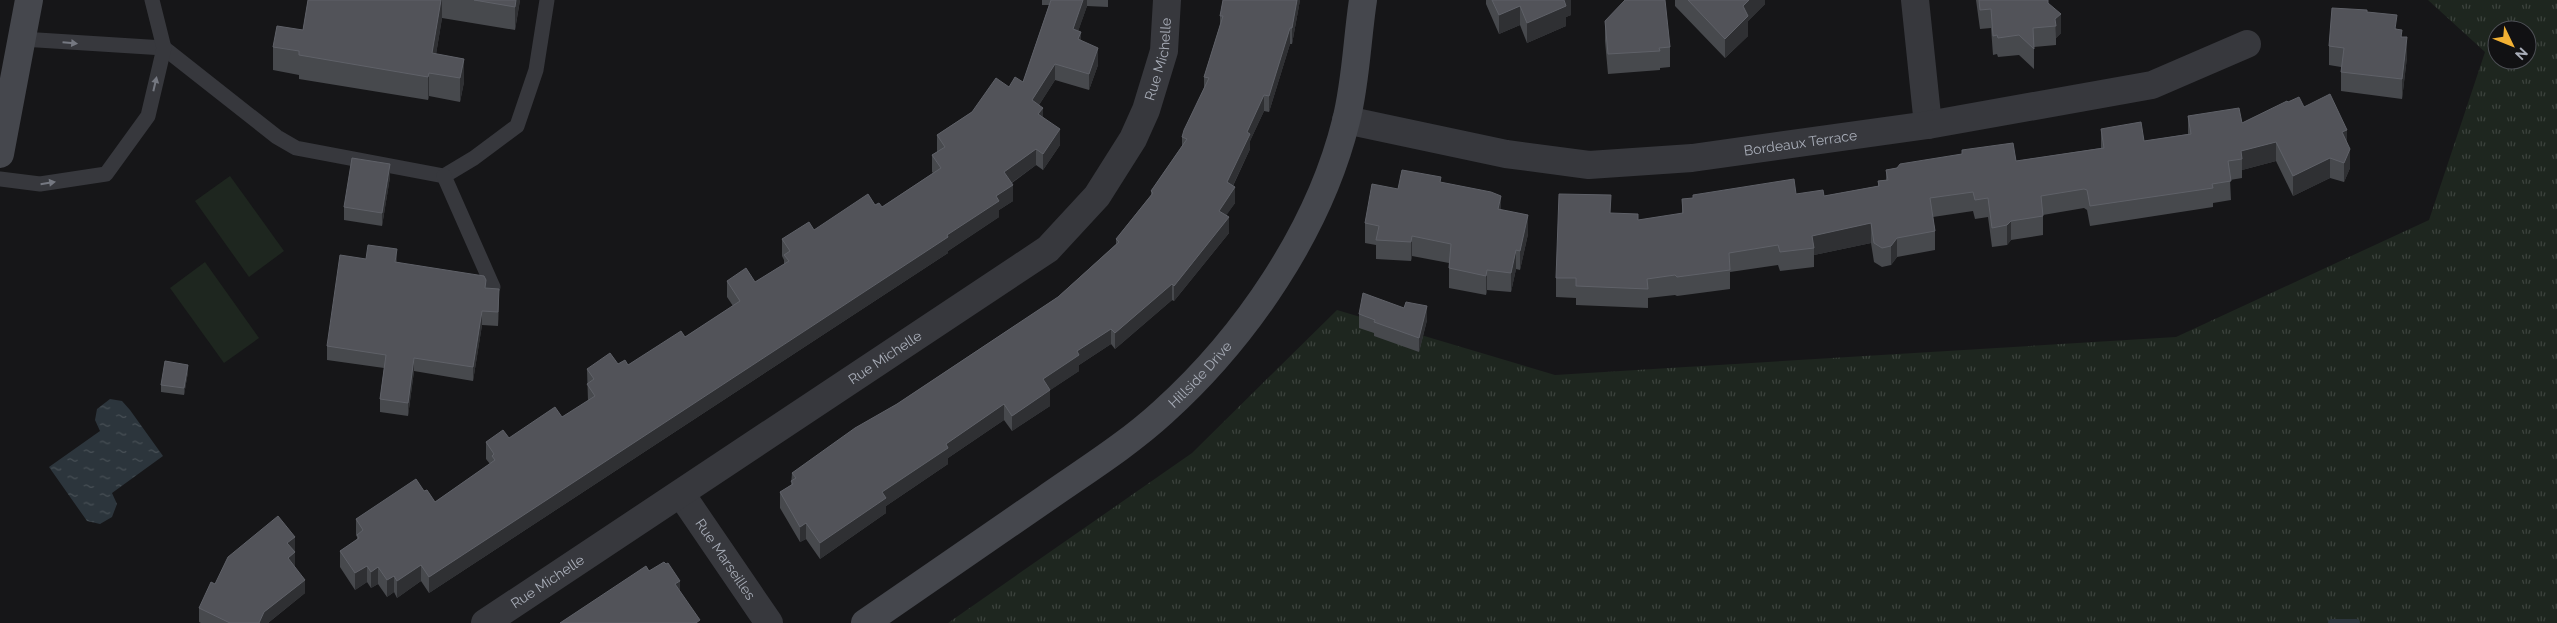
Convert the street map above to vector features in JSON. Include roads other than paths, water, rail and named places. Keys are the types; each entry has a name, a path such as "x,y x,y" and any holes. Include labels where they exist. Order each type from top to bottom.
{"street":[{"path":"0,154 29,0"},
{"name":"Rue Michelle","path":"485,623 1048,250 1098,196 1118,166 1146,110 1164,51 1167,0"},
{"name":"Hillside Drive","path":"865,623 1132,438 1192,385 1247,321 1295,244 1332,162 1346,120 1363,0"},
{"path":"1915,0 1928,124"},
{"name":"Bordeaux Terrace","path":"1346,120 1506,154 1590,165 1692,158 1928,124 2152,85 2247,44"},
{"name":"Rue Marseilles","path":"681,494 769,623"}],"lane":[{"path":"0,179 40,184 106,174 148,116 164,48 152,0"},
{"path":"22,39 164,48 273,134 296,148 444,176 474,158 517,126 536,70 546,0"},
{"path":"444,176 493,288"}],"water":[{"path":"110,399 122,401 163,456 112,493 117,504 112,517 100,524 87,521 49,467 100,431 95,420 97,409"}],"waterway":[{"path":"2332,623 2356,623"}]}
